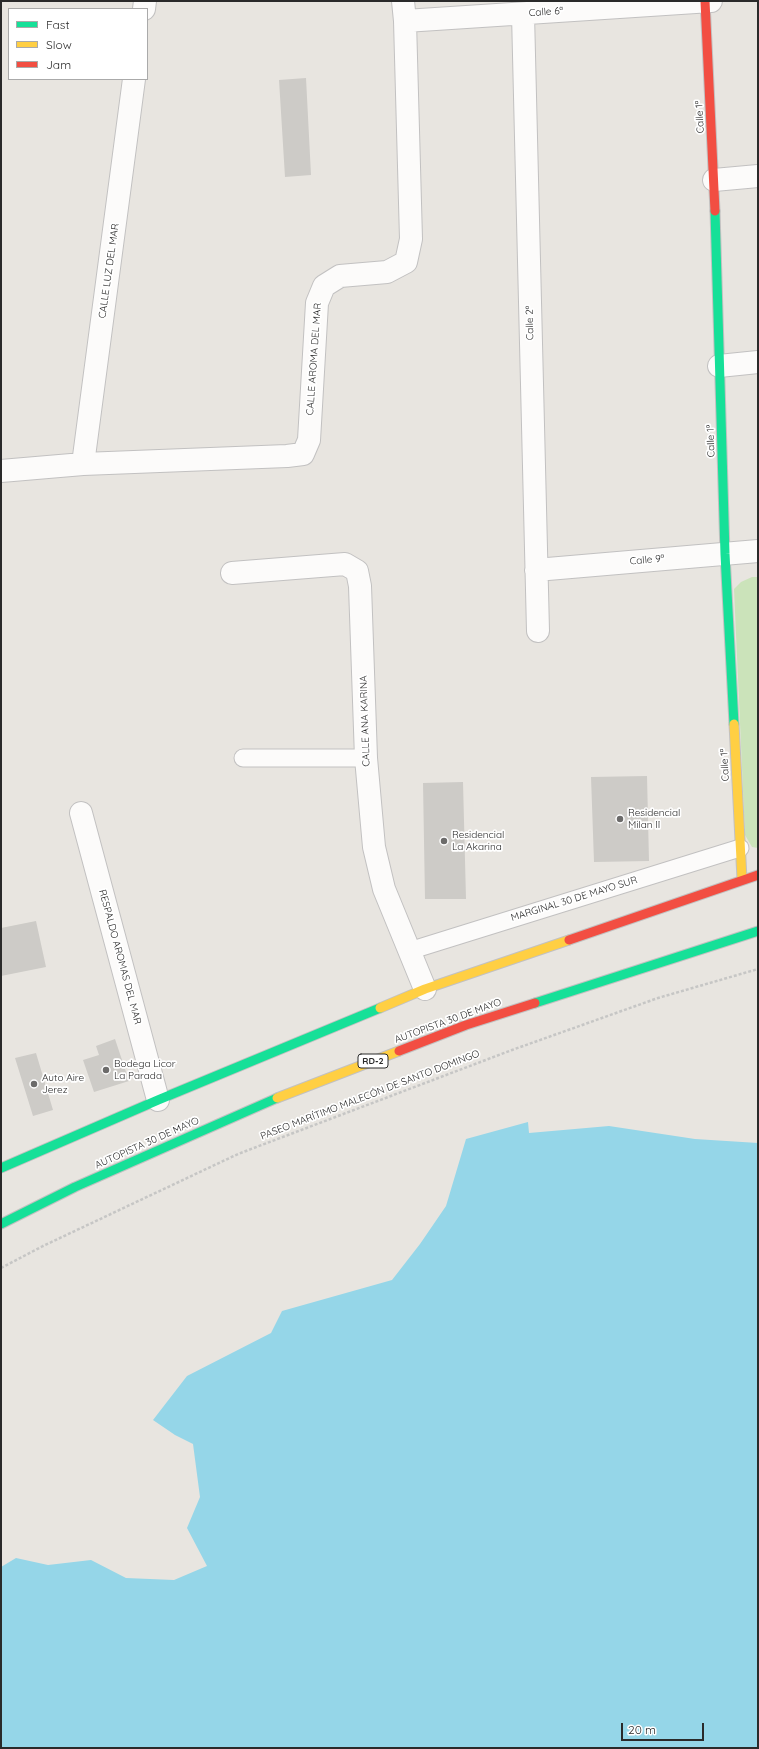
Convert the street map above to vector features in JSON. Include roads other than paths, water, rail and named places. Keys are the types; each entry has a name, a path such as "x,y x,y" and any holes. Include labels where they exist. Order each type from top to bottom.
{"main road":[{"name":"Calle 1ª","path":"707,1 725,554 742,879"},
{"path":"1,1168 158,1100 425,990 742,879 758,875"},
{"name":"AUTOPISTA 30 DE MAYO","path":"1,1224 75,1187 262,1104 452,1030 758,931"}],"street":[{"name":"Calle 6ª","path":"404,11 523,14 707,1"},
{"name":"CALLE AROMA DEL MAR","path":"1,471 83,464 287,456 303,454 309,440 317,303 324,286 340,276 387,272 406,262 411,239 404,11"},
{"name":"Calle 2ª","path":"523,14 538,631"},
{"name":"CALLE LUZ DEL MAR","path":"83,464 134,80"},
{"path":"714,180 758,176"},
{"path":"719,366 758,362"},
{"name":"Calle 9ª","path":"536,570 758,551"},
{"name":"CALLE ANA KARINA","path":"232,573 345,564 357,571 360,586 366,758 374,847 384,889 425,990"},
{"name":"RESPALDO AROMAS DEL MAR","path":"81,813 158,1100"}],"lane":[{"path":"243,758 366,758"},
{"name":"MARGINAL 30 DE MAYO SUR","path":"409,951 740,848"}],"water":[{"path":"528,1122 529,1133 609,1126 695,1139 758,1143 758,1748 1,1748 1,1567 16,1558 48,1565 91,1560 126,1578 174,1580 207,1566 187,1528 200,1497 193,1444 175,1435 153,1420 187,1376 271,1333 282,1311 392,1280 420,1244 446,1206 466,1139"}],"place":[{"name":"Residencial Milan II","path":"620,819"},
{"name":"Residencial La Akarina","path":"444,841"},
{"name":"Bodega Licor La Parada","path":"106,1070"},
{"name":"Auto Aire Jerez","path":"34,1084"}]}
